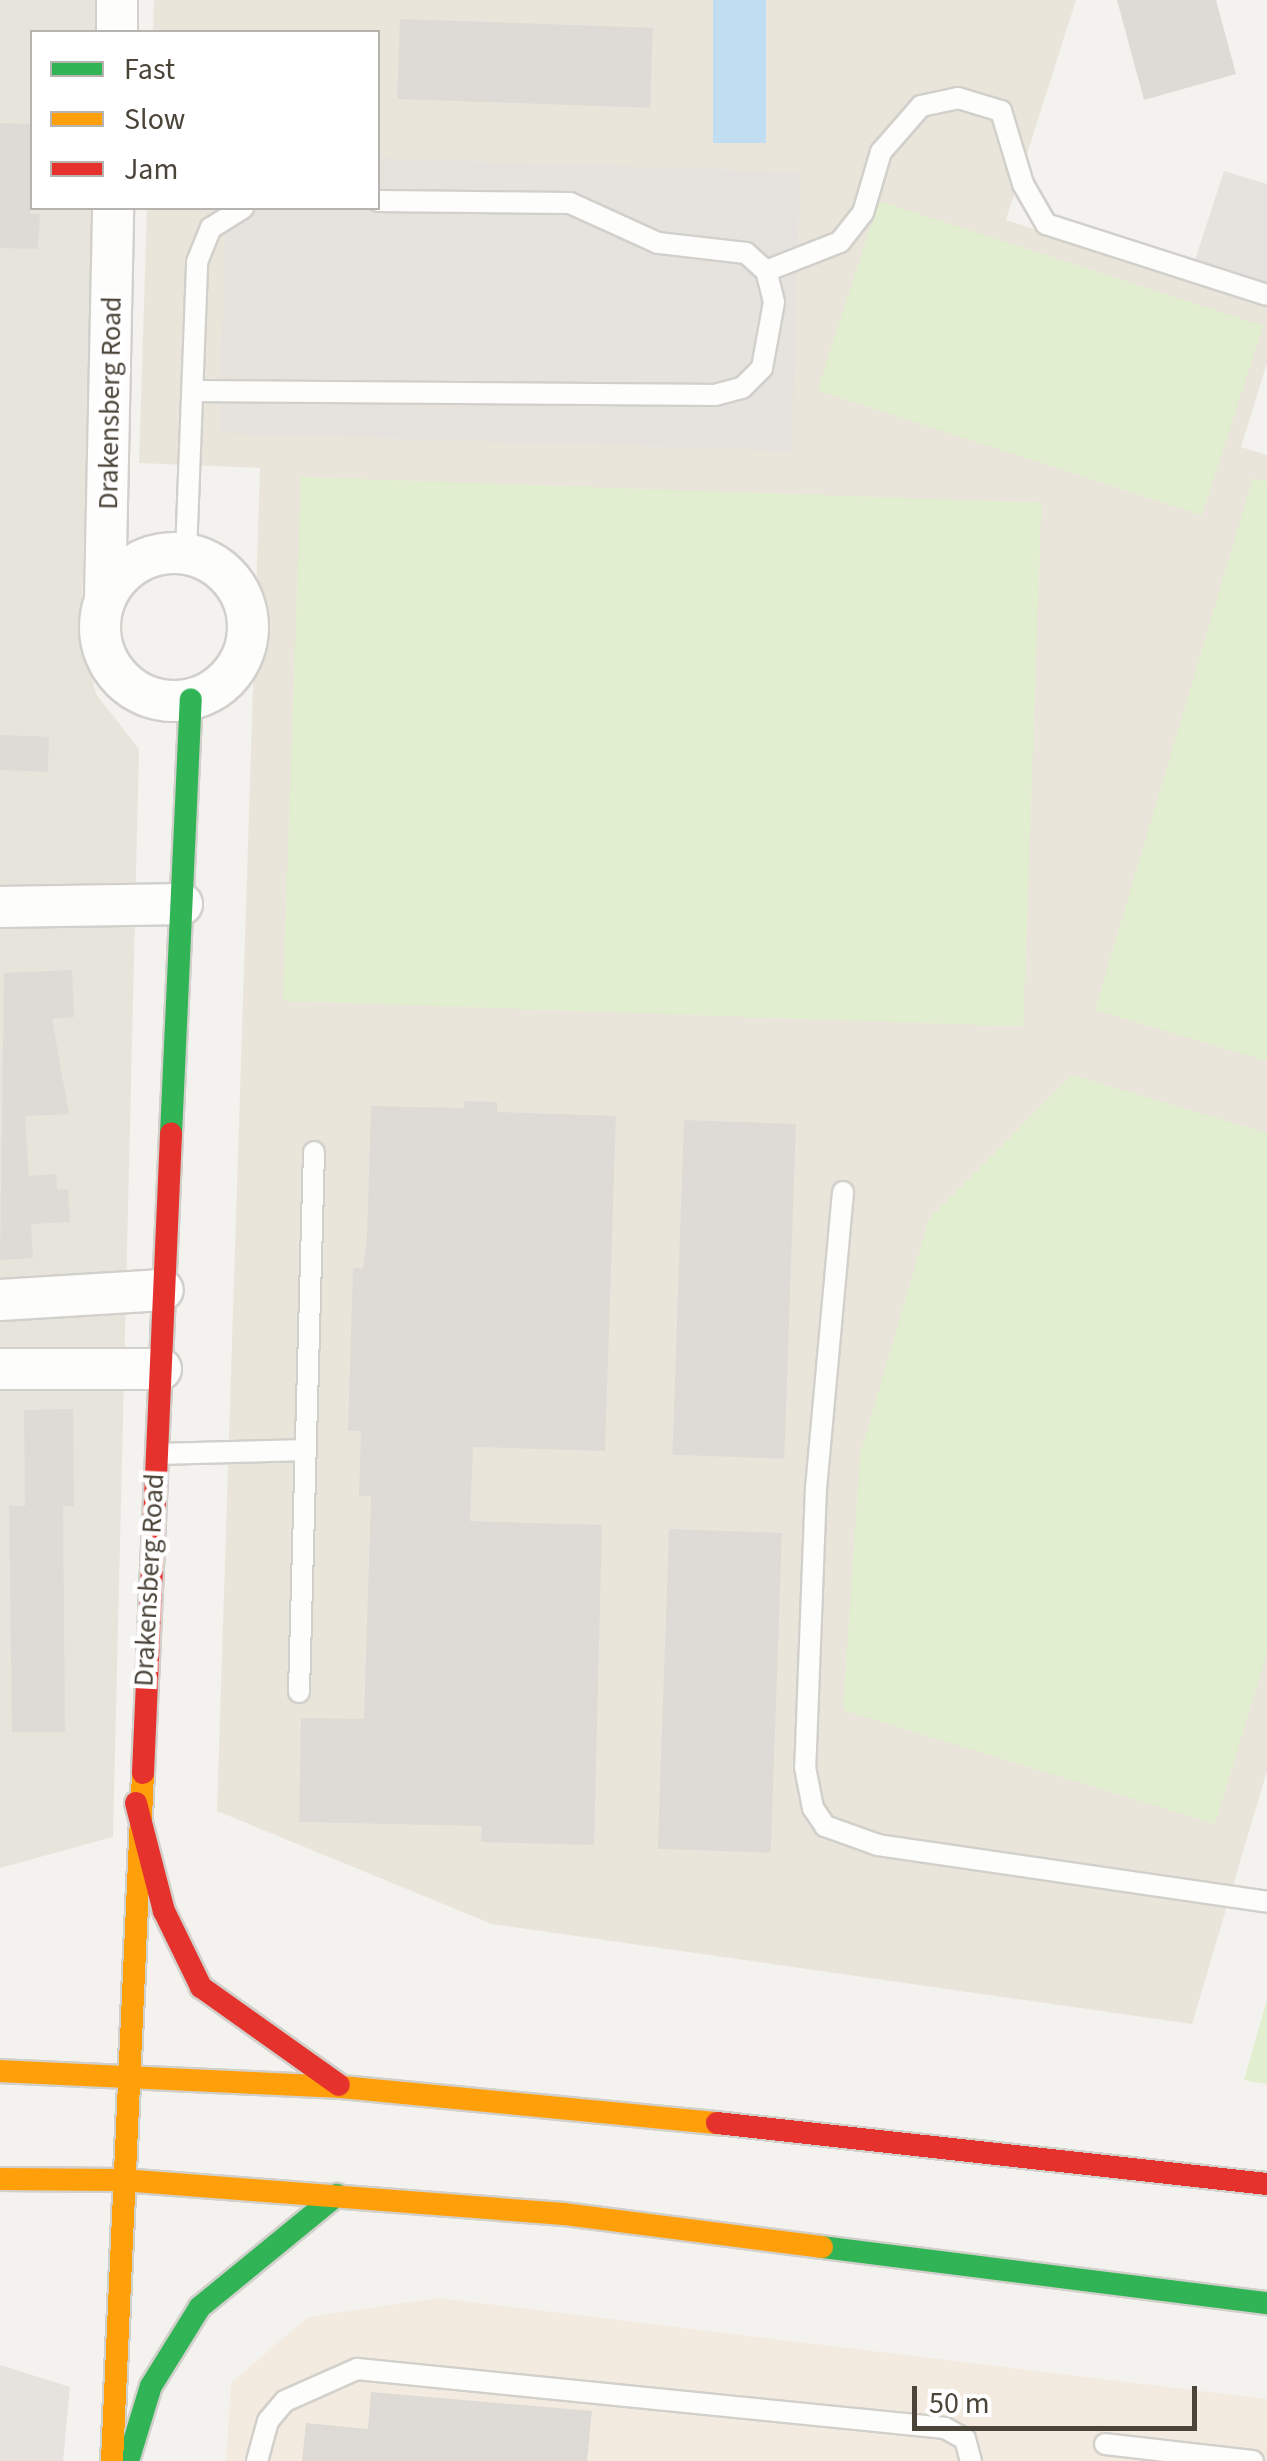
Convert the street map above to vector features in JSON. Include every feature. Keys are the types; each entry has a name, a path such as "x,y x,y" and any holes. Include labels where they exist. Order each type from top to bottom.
{"main road":[{"name":"Drakensberg Road","path":"112,2461 136,1802 162,1369 191,699"},
{"path":"136,1802 164,1910 202,1987 342,2086"},
{"path":"0,2071 342,2086 1013,2151 1267,2184"},
{"path":"0,2179 122,2180 564,2214 1267,2303"},
{"path":"128,2461 151,2386 200,2307 337,2195"}],"street":[{"path":"117,0 117,30"},
{"name":"Drakensberg Road","path":"105,600 114,210"},
{"path":"186,553 226,573 247,624 229,676 191,699 167,700 126,683 102,645 105,600 136,563 186,553"},
{"path":"0,906 182,904"},
{"path":"0,1300 163,1290"},
{"path":"0,1369 162,1369"}],"lane":[{"path":"766,270 840,242 863,212 881,152 921,106 958,98 1001,111 1022,184 1046,224 1267,295"},
{"path":"194,390 715,394 742,388 762,368 773,336 766,270 746,253 658,243 570,202 380,201"},
{"path":"186,553 197,262 211,228 240,210"},
{"path":"299,1692 314,1152"},
{"path":"842,1192 816,1487 805,1767 813,1808 839,1834 878,1845 1267,1902"},
{"path":"156,1454 306,1450"},
{"path":"257,2461 268,2421 285,2401 357,2369 945,2428 965,2439 971,2461"},
{"path":"1106,2444 1253,2461"}],"shaded area":[{"path":"0,0 102,0 101,30 30,30 30,210 95,210 81,634 96,694 139,749 113,1837 0,1868"},
{"path":"154,0 1076,0 1006,220 1267,305 1267,363 1241,447 1267,455 1267,1771 1192,2024 492,1924 217,1811 260,468 139,463 147,210 380,210 380,30 153,30"},
{"path":"380,158 800,172 792,451 219,433 226,210 380,210"},
{"path":"1224,171 1267,184 1267,284 1195,260"},
{"path":"439,2298 1267,2399 1267,2461 226,2461 231,2383 308,2317"},
{"path":"0,2365 70,2387 63,2461 0,2461"}],"green space":[{"path":"879,201 1263,326 1202,515 818,390"},
{"path":"301,477 1042,503 1023,1027 283,1001"},
{"path":"1253,478 1267,482 1267,1061 1095,1010"},
{"path":"1072,1075 1267,1133 1267,1652 1215,1824 843,1710 860,1455 929,1219"},
{"path":"1267,1999 1267,2084 1244,2080"}],"water":[{"path":"713,0 766,0 766,143 713,143"}],"building":[{"path":"1117,0 1216,0 1236,74 1144,100"},
{"path":"400,19 653,28 650,108 397,99"},
{"path":"0,123 30,124 30,214 40,214 38,249 0,248"},
{"path":"0,735 49,737 48,772 0,770"},
{"path":"72,970 74,1017 52,1019 69,1114 25,1116 29,1176 56,1174 57,1190 68,1189 70,1222 31,1224 33,1258 0,1260 4,973"},
{"path":"464,1101 497,1102 497,1112 616,1116 605,1451 473,1447 470,1521 602,1525 594,1845 481,1842 482,1826 299,1822 301,1718 364,1719 371,1496 359,1496 361,1431 348,1431 353,1268 363,1269 367,1236 371,1106 464,1108"},
{"path":"684,1120 796,1124 784,1459 672,1455"},
{"path":"73,1409 74,1506 63,1506 65,1732 12,1732 9,1506 25,1506 24,1410"},
{"path":"669,1529 782,1533 771,1853 658,1849"},
{"path":"371,2392 592,2411 587,2461 302,2461 306,2423 368,2429"}],"traffic: fast":[{"path":"171,1134 191,699"},
{"path":"128,2461 151,2386 200,2307 337,2195"},
{"path":"822,2247 1267,2303"}],"traffic: slow":[{"path":"112,2461 143,1773"},
{"path":"0,2071 342,2087 717,2123"},
{"path":"0,2179 122,2180 564,2214 822,2247"}],"traffic: jam":[{"path":"143,1773 171,1134"},
{"path":"136,1803 164,1911 201,1987 339,2085"},
{"path":"717,2123 1267,2184"}]}
